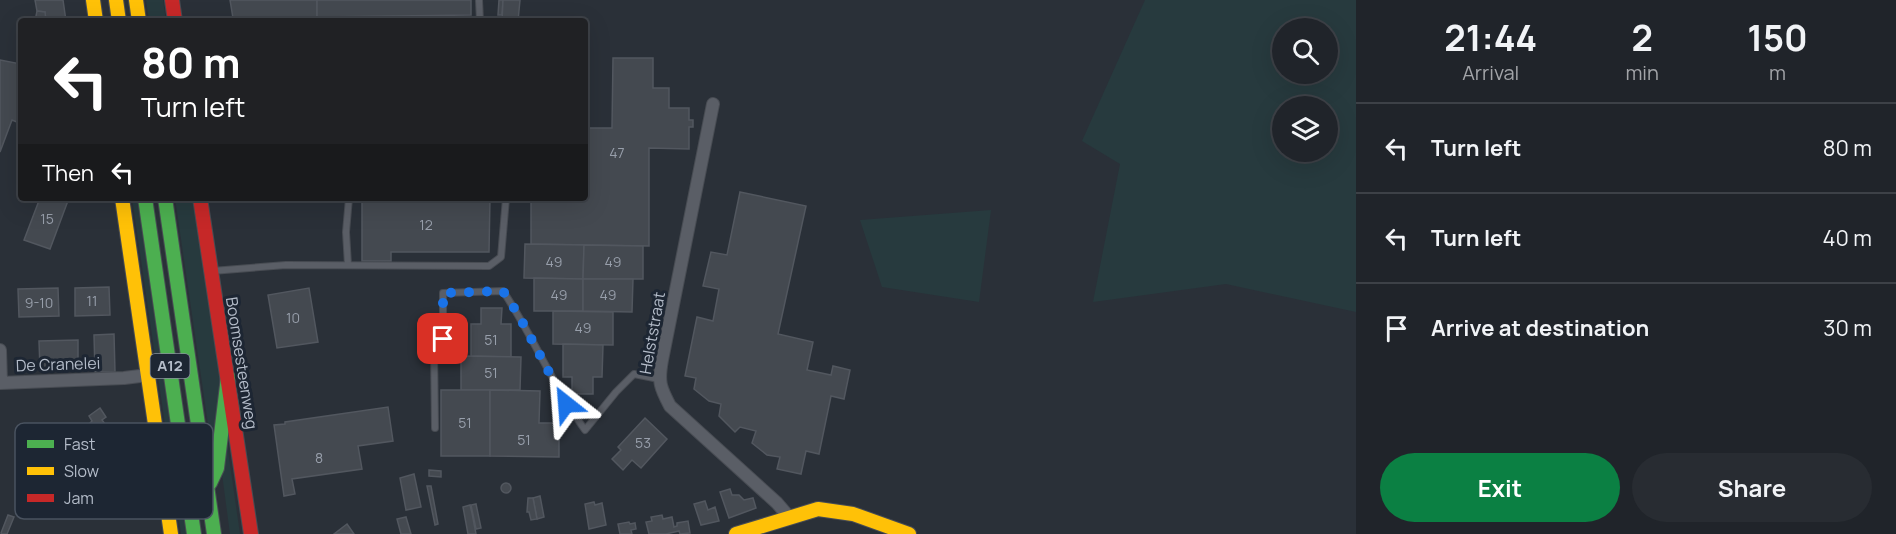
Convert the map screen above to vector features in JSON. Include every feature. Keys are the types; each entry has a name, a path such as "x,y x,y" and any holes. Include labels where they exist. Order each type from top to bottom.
{"main road":[{"path":"93,0 96,18"},
{"path":"116,0 119,18"},
{"path":"136,0 139,18"},
{"path":"172,0 175,18"},
{"path":"122,201 155,423"},
{"name":"A12","path":"145,201 178,423"},
{"name":"A12","path":"165,201 198,423"},
{"name":"Boomsesteenweg","path":"200,201 251,534"},
{"path":"213,477 217,468 228,377"},
{"path":"736,534 818,509 832,508 850,512 909,534"},
{"path":"169,519 171,534"},
{"name":"A12","path":"192,519 194,534"},
{"name":"A12","path":"212,519 214,534"}],"street":[{"name":"Helststraat","path":"713,104 659,379 660,388 670,406 777,503 789,517"},
{"name":"De Cranelei","path":"0,350 1,383 148,375"}],"lane":[{"path":"479,0 480,18"},
{"path":"348,265 346,232 350,201"},
{"path":"211,272 286,265 489,266 501,257 506,201"},
{"path":"435,428 434,349 443,339 443,293 503,291 518,314 566,404 585,430 616,392 634,375 659,379"}],"green space":[{"path":"146,0 163,0 166,18 149,18"},
{"path":"1145,0 1356,0 1356,312 1226,284 1093,302 1120,164 1082,141"},
{"path":"132,201 137,201 170,423 165,423"},
{"path":"175,201 192,201 221,390 213,433 213,423 208,423"},
{"path":"991,210 979,302 882,287 860,220"},
{"path":"226,437 240,534 230,534 221,466"},
{"path":"179,519 184,519 186,534 181,534"}],"building":[{"path":"35,0 63,0 66,18 46,18 45,12 37,11"},
{"path":"230,0 317,0 317,17 233,18"},
{"path":"317,0 471,0 471,15 317,17"},
{"path":"499,0 503,0 502,15 498,15"},
{"path":"503,0 520,0 518,18 502,18"},
{"path":"37,11 45,12 46,18 36,18"},
{"path":"613,58 653,58 653,88 669,88 669,108 689,108 689,120 693,120 693,127 689,127 689,149 649,148 649,246 531,244 531,201 588,201 588,128 612,128"},
{"path":"0,60 18,63 18,129 17,122 12,120 0,152"},
{"path":"740,192 806,206 778,334 813,342 807,370 831,375 833,366 850,370 844,399 831,396 819,454 806,451 801,474 777,469 780,457 767,455 752,443 756,431 740,427 735,432 719,416 721,404 709,401 694,389 696,378 685,376 697,317 713,321 719,289 703,286 711,252 727,255"},
{"path":"39,201 68,201 50,249 24,240"},
{"path":"362,201 490,201 489,252 391,252 391,261 362,261"},
{"path":"525,244 584,245 583,279 524,278"},
{"path":"584,245 643,246 643,279 583,279"},
{"path":"534,278 583,279 583,311 534,311"},
{"path":"583,279 633,279 632,312 583,311"},
{"path":"109,287 110,315 75,316 75,288"},
{"path":"58,288 59,316 19,317 18,289"},
{"path":"309,288 318,342 277,348 268,295"},
{"path":"481,308 502,308 501,324 511,324 511,357 471,356 471,324 481,324"},
{"path":"553,311 613,312 613,345 553,344"},
{"path":"114,334 115,372 95,372 94,335"},
{"path":"78,340 78,368 40,369 39,341"},
{"path":"563,344 603,345 602,377 593,377 593,394 572,394 572,377 563,377"},
{"path":"461,356 521,357 520,390 461,390"},
{"path":"441,390 490,390 490,456 441,456"},
{"path":"490,390 540,391 539,423 559,423 559,457 490,456"},
{"path":"388,407 393,441 358,446 362,469 292,479 295,494 284,496 274,425"},
{"path":"100,408 106,417 102,420 104,423 90,423 92,421 89,416"},
{"path":"645,418 667,439 641,468 632,460 623,470 612,459 621,450 618,447"},
{"path":"429,470 441,471 441,477 429,476"},
{"path":"414,474 421,507 406,510 400,478"},
{"path":"506,483 510,484 510,492 506,493 502,492 501,488 502,484"},
{"path":"427,486 431,486 438,524 435,525"},
{"path":"730,489 732,495 739,495 744,500 753,498 756,508 729,518 720,492"},
{"path":"540,496 544,517 537,519 533,498"},
{"path":"528,498 533,498 537,519 531,520 527,512"},
{"path":"705,501 708,510 715,507 719,521 701,525 694,504"},
{"path":"594,502 595,505 602,503 606,525 589,529 585,504"},
{"path":"476,504 481,528 476,529 471,505"},
{"path":"470,505 476,534 468,534 463,507"},
{"path":"8,515 14,517 7,534 2,534 1,533"},
{"path":"662,515 663,519 672,517 674,527 677,523 688,521 690,533 680,534 679,531 649,534 646,522 652,521 651,517"},
{"path":"406,517 411,534 401,534 397,519"},
{"path":"629,522 630,524 635,523 636,529 631,530 632,534 620,534 618,524"},
{"path":"347,524 354,534 334,534"}],"traffic: fast":[{"path":"145,201 178,423"},
{"path":"165,201 198,423"},
{"path":"213,477 217,468 228,377"},
{"path":"192,519 194,534"},
{"path":"212,519 214,534"}],"traffic: slow":[{"path":"93,0 96,18"},
{"path":"116,0 119,18"},
{"path":"136,0 139,18"},
{"path":"122,201 155,423"},
{"path":"736,534 818,509 853,514 909,534"},
{"path":"169,519 171,534"}],"traffic: jam":[{"path":"172,0 175,18"},
{"path":"200,201 251,534"}],"route":[{"path":"443,339 443,293 503,291 518,314 566,404"}]}
